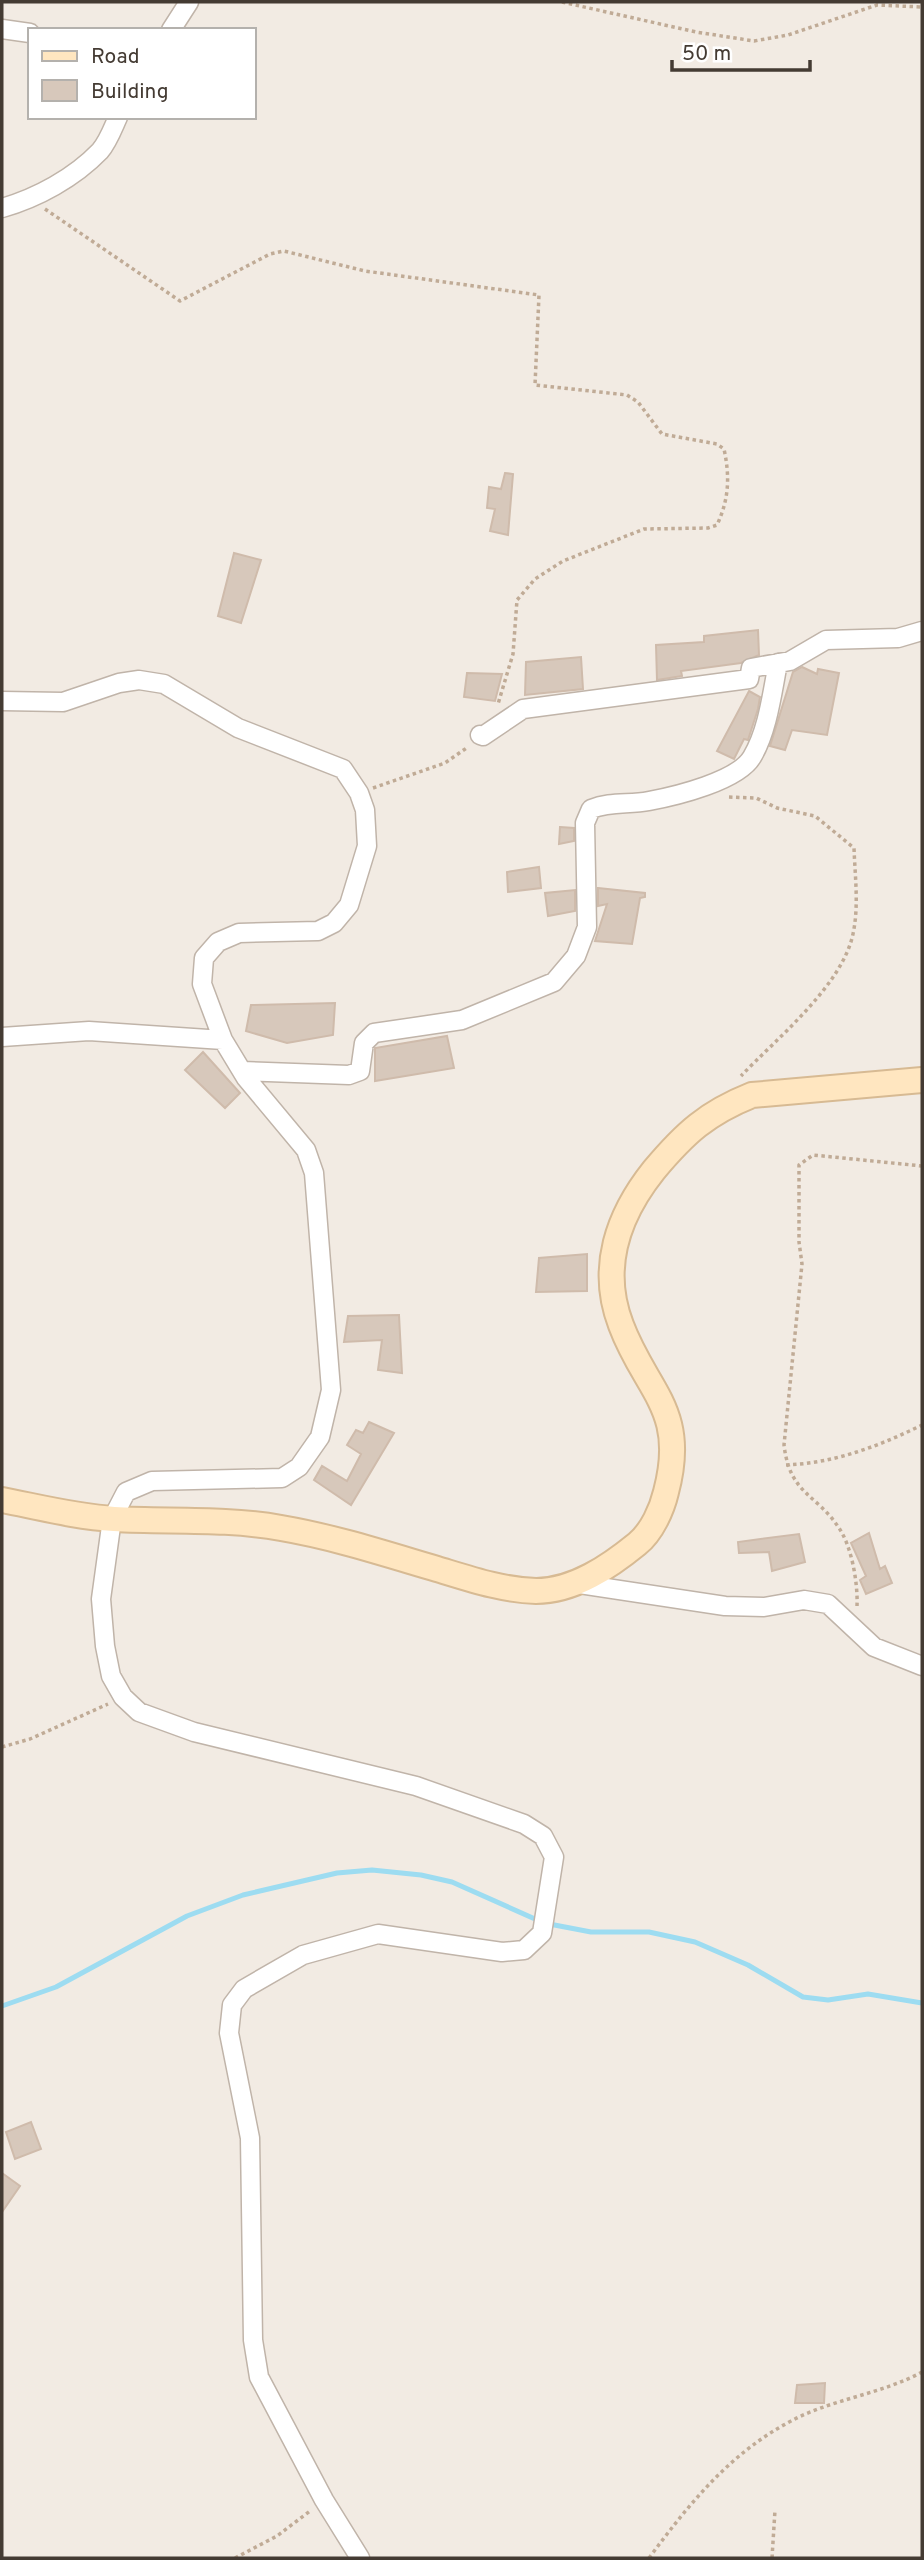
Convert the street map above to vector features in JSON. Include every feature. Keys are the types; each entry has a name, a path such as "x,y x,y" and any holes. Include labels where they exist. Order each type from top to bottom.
{"street":[{"path":"172,28 189,2"},
{"path":"2,29 28,33"},
{"path":"2,208 32,200 101,150 117,119"},
{"path":"480,735 484,736 523,709 749,679 751,668 790,661 827,640 898,638 922,631"},
{"path":"242,1071 349,1076 360,1071 364,1043 374,1033 463,1020 554,982 576,956 587,927 585,823 591,809 607,803 648,802 732,777 752,758 767,717 778,663"},
{"path":"2,701 63,702 118,682 139,680 164,684 237,728 343,769 359,793 365,810 367,846 349,905 334,923 318,931 239,933 218,942 204,958 202,984 223,1040 242,1071 306,1150 314,1173 331,1390 320,1437 299,1467 282,1478 152,1482 126,1492 112,1519 101,1599 109,1666 123,1697 139,1712 194,1732 416,1786 524,1824 543,1836 554,1857 542,1933 524,1950 502,1952 378,1934 303,1955 244,1989 232,2005 229,2033 250,2138 252,2327 259,2377 324,2500 360,2558"},
{"path":"2,1037 89,1031 223,1040"},
{"path":"2,1500 112,1519 242,1522 340,1541 500,1587 540,1591 573,1583 606,1569 642,1540 662,1507 671,1473 671,1430 660,1395 621,1325 612,1294 611,1265 619,1228 633,1196 696,1123 726,1105 752,1095 922,1080"},
{"path":"573,1583 725,1606 764,1607 804,1600 828,1604 874,1647 922,1666"}],"path":[{"path":"562,2 684,29 754,41 788,35 877,5 922,7"},
{"path":"32,200 180,301 270,254 284,251 365,271 539,295 535,384 627,396 638,402 662,434 717,444 724,449 730,477 717,524 708,528 644,529 563,561 535,579 517,600 513,654 501,699 477,741 445,763 359,793"},
{"path":"726,1105 730,1087 827,986 852,937 856,913 854,848 815,816 777,807 756,798 728,797"},
{"path":"845,1618 858,1605 851,1559 839,1528 793,1481 786,1465 784,1445 787,1388 802,1264 799,1242 799,1165 813,1155 922,1166"},
{"path":"786,1465 817,1464 886,1443 922,1425"},
{"path":"2,1746 30,1739 123,1697"},
{"path":"649,2558 689,2503 728,2464 760,2442 792,2421 922,2372"},
{"path":"235,2558 277,2536 324,2500"},
{"path":"772,2558 775,2510"}],"building":[{"path":"505,473 513,474 508,535 490,531 495,509 487,508 489,487 501,489"},
{"path":"234,553 261,560 241,623 218,616"},
{"path":"758,630 759,655 741,663 681,671 682,676 657,680 656,645 704,642 704,636"},
{"path":"581,657 583,689 525,695 526,662"},
{"path":"802,667 817,674 818,669 839,673 827,735 792,730 785,750 770,746 793,672"},
{"path":"467,673 502,674 495,701 464,697"},
{"path":"749,691 760,697 758,709 748,740 744,739 734,759 717,751"},
{"path":"560,827 574,828 574,841 559,844"},
{"path":"539,867 541,888 508,892 507,872"},
{"path":"598,888 645,893 645,897 640,898 632,944 595,941 607,904 598,906"},
{"path":"575,890 575,911 548,916 545,893"},
{"path":"335,1003 333,1035 287,1043 246,1031 251,1005"},
{"path":"447,1036 454,1068 375,1081 375,1048"},
{"path":"203,1052 240,1093 225,1108 185,1070"},
{"path":"587,1254 587,1291 536,1292 539,1258"},
{"path":"399,1315 402,1373 378,1370 382,1340 344,1342 348,1316"},
{"path":"369,1422 394,1433 351,1505 314,1480 322,1466 347,1481 361,1454 347,1445 356,1430 363,1433"},
{"path":"869,1533 880,1569 885,1566 892,1583 866,1594 860,1580 866,1576 851,1543"},
{"path":"799,1534 805,1562 772,1571 769,1552 739,1553 738,1542"},
{"path":"31,2122 41,2149 15,2159 6,2132"},
{"path":"2,2173 20,2186 2,2212"},
{"path":"825,2383 824,2403 795,2403 797,2385"}],"waterway":[{"path":"2,2006 56,1987 187,1916 243,1895 337,1873 372,1870 421,1875 452,1882 544,1923 591,1932 649,1932 695,1942 748,1965 803,1997 828,2000 868,1994 922,2003"}]}
